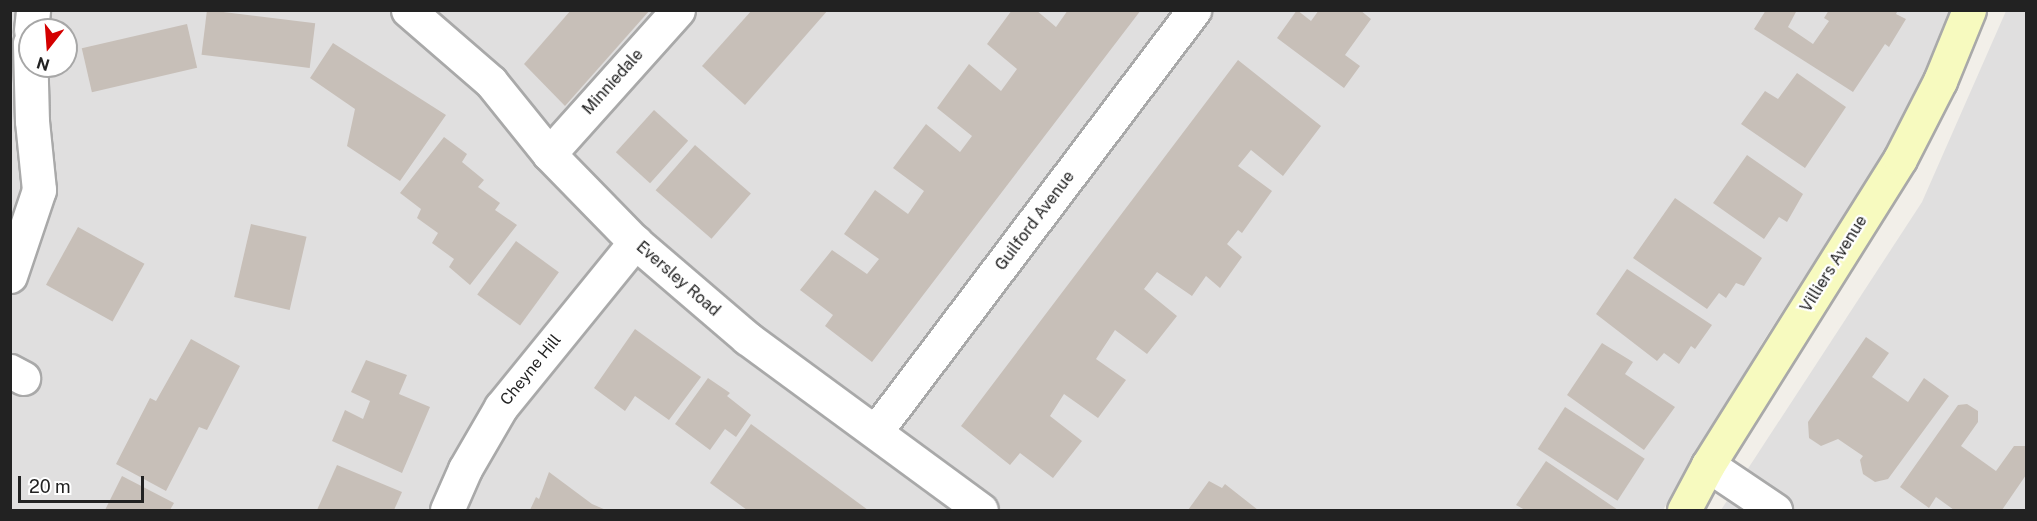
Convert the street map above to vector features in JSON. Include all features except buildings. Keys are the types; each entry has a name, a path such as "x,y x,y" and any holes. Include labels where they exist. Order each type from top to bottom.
{"street":[{"name":"Eversley Road","path":"408,10 491,82 549,154 635,242 747,338 981,510"},
{"name":"Minniedale","path":"549,154 678,10"},
{"name":"Guilford Avenue","path":"876,431 1194,10"},
{"name":"Villiers Avenue","path":"1684,510 1707,465 1900,159 1940,81 1970,10"},
{"path":"10,276 39,190 32,121 31,78"},
{"name":"Cheyne Hill","path":"447,510 465,469 501,407 635,242"},
{"path":"1707,465 1775,510"}],"shaded area":[{"path":"10,11 1953,11 1897,132 1764,340 1663,510 11,510"},
{"path":"2006,11 2026,11 2026,510 1721,510 1922,202"}]}
